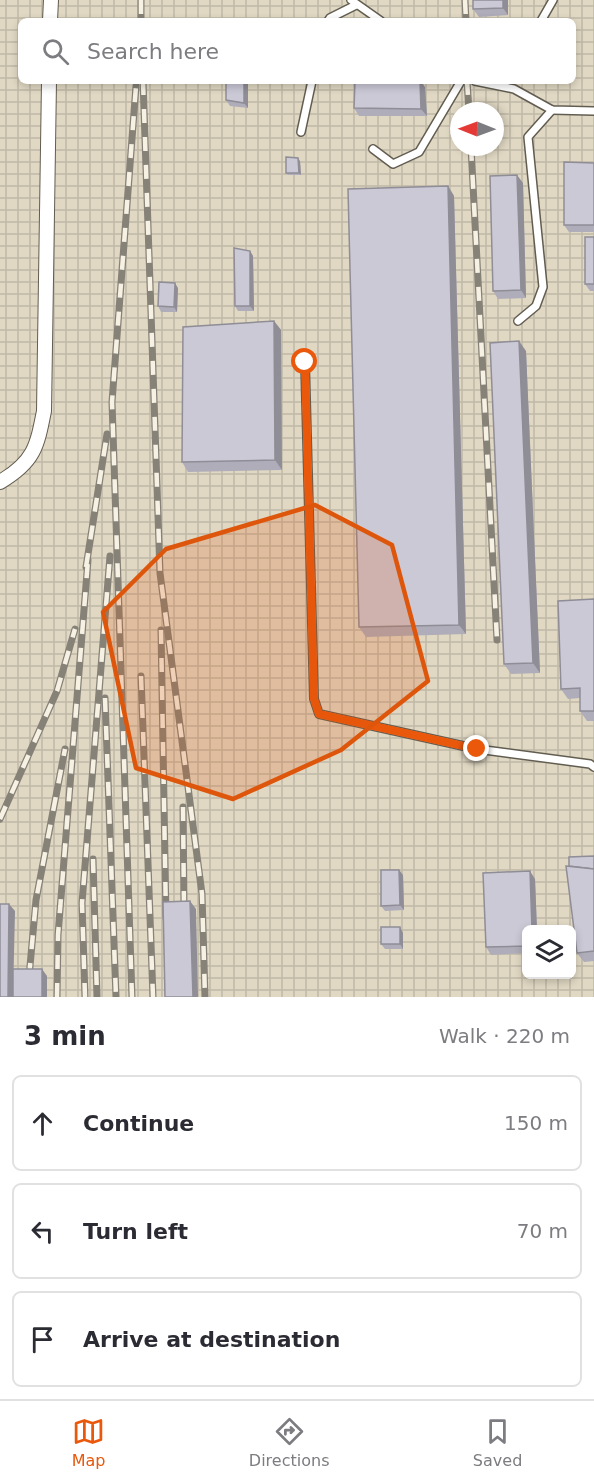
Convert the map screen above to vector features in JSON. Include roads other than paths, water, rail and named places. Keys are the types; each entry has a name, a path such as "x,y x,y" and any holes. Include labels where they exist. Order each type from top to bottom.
{"street":[{"path":"50,18 51,0"},
{"path":"0,482 14,474 37,444 44,411 49,84"}],"lane":[{"path":"543,18 553,0"},
{"path":"330,18 354,2 377,18"},
{"path":"301,132 311,84"},
{"path":"373,149 393,164 419,152 459,84"},
{"path":"515,85 552,110 594,111"},
{"path":"518,321 536,306 543,287 528,137 552,110"},
{"path":"305,362 314,699 319,714 477,749 590,764 594,767"}],"railway":[{"path":"141,0 141,18"},
{"path":"465,0 466,18"},
{"path":"143,84 160,573 202,894 205,997"},
{"path":"467,84 468,102"},
{"path":"132,997 112,402 136,86"},
{"path":"471,156 497,640"},
{"path":"86,567 107,434"},
{"path":"85,997 82,903 110,556"},
{"path":"57,997 58,935 88,560"},
{"path":"0,819 57,691 75,629"},
{"path":"161,630 166,918"},
{"path":"141,676 153,997"},
{"path":"105,698 116,997"},
{"path":"29,977 36,900 65,749"},
{"path":"183,807 184,909"},
{"path":"93,859 97,997"}]}
